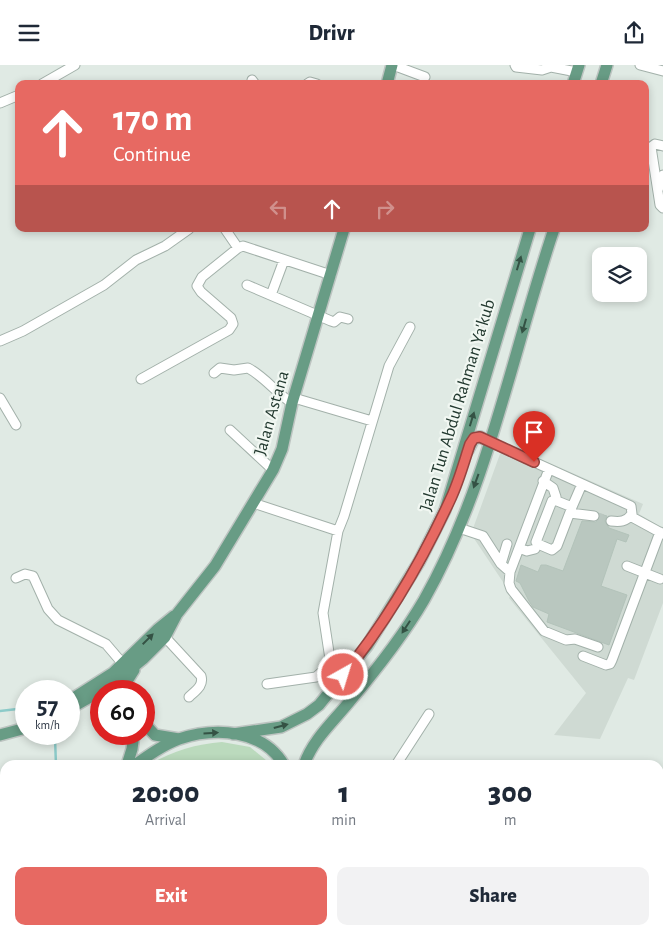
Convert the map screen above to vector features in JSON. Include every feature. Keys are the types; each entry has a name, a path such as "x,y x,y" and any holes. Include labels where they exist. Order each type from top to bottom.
{"main road":[{"path":"387,80 393,65"},
{"path":"602,80 607,65"},
{"name":"Jalan Astana","path":"116,680 143,659 165,637 177,614 215,566 273,470 282,449 293,400 343,232"},
{"name":"Jalan Tun Abdul Rahman Ya'kub","path":"233,734 281,727 307,714 319,705 367,646 419,562 445,510 529,232"},
{"path":"307,760 316,742 386,657 424,600 459,528 490,442 553,232"},
{"path":"445,510 452,498 470,444 474,438 480,437 490,442"},
{"name":"Jalan Astana","path":"112,680 123,664 158,629 177,614"},
{"path":"127,680 130,674 143,659"},
{"name":"Jalan Astana","path":"80,703 90,697"},
{"path":"84,701 90,701"},
{"path":"0,735 15,730"},
{"path":"143,760 180,739 207,732 233,734 254,739 277,755 280,760"},
{"path":"155,735 180,739"},
{"path":"129,760 133,745"}],"street":[{"path":"49,80 76,65"},
{"path":"393,65 426,77"},
{"path":"515,65 516,67 536,69 551,66 576,74"},
{"path":"640,65 663,71"},
{"path":"0,103 15,97"},
{"path":"663,146 654,144 651,147 660,205 663,208"},
{"path":"658,190 663,175"},
{"path":"0,341 24,331 104,285 136,260 165,246 184,232"},
{"path":"227,232 238,248"},
{"path":"141,379 229,330 233,324 231,317 200,292 197,287 202,277 238,248 243,246 331,275"},
{"path":"272,295 284,260"},
{"path":"247,285 317,316 333,326 340,317 348,319"},
{"path":"267,684 316,677 324,671 330,659 323,613 338,531 379,404 389,366 410,327"},
{"path":"214,373 220,368 248,369 262,378 281,396 372,421"},
{"path":"0,398 16,425"},
{"path":"230,430 273,470"},
{"path":"490,442 632,508 630,516 624,521 611,521"},
{"path":"548,469 510,572 509,583 511,589 544,631 566,641 575,639 598,647"},
{"path":"543,481 553,488 556,497"},
{"path":"582,484 571,510 556,548 550,549 536,543 552,501 557,501 571,510 594,516"},
{"path":"253,503 338,531"},
{"path":"583,656 595,662 606,665 610,664 644,573 662,533 630,516"},
{"path":"459,528 483,536 501,564 510,572"},
{"path":"501,564 507,544"},
{"path":"519,548 528,551 535,549"},
{"path":"627,566 660,579"},
{"path":"16,579 25,574 33,576 48,609 58,620 106,644 123,664"},
{"path":"165,637 201,676 200,686 189,697"},
{"path":"399,760 429,714"}],"shaded area":[{"path":"504,443 643,504 639,514 663,528 663,603 634,680 628,678 600,739 554,735 586,693 509,598 511,594 471,534"}],"green space":[{"path":"222,742 250,747 266,760 158,760 184,749"}],"building":[{"path":"600,514 607,516 605,521 609,528 629,535 626,542 617,539 601,586 627,595 609,645 547,622 549,614 533,607 520,583 516,581 521,565 538,572 541,565 563,571 582,521 596,522"}],"waterway":[{"path":"0,711 15,709"},
{"path":"55,745 56,760"}],"tunnel":[{"path":"594,516 611,521"}],"route":[{"path":"343,675 367,646 419,562 452,498 470,444 474,438 480,437 534,462"}]}
